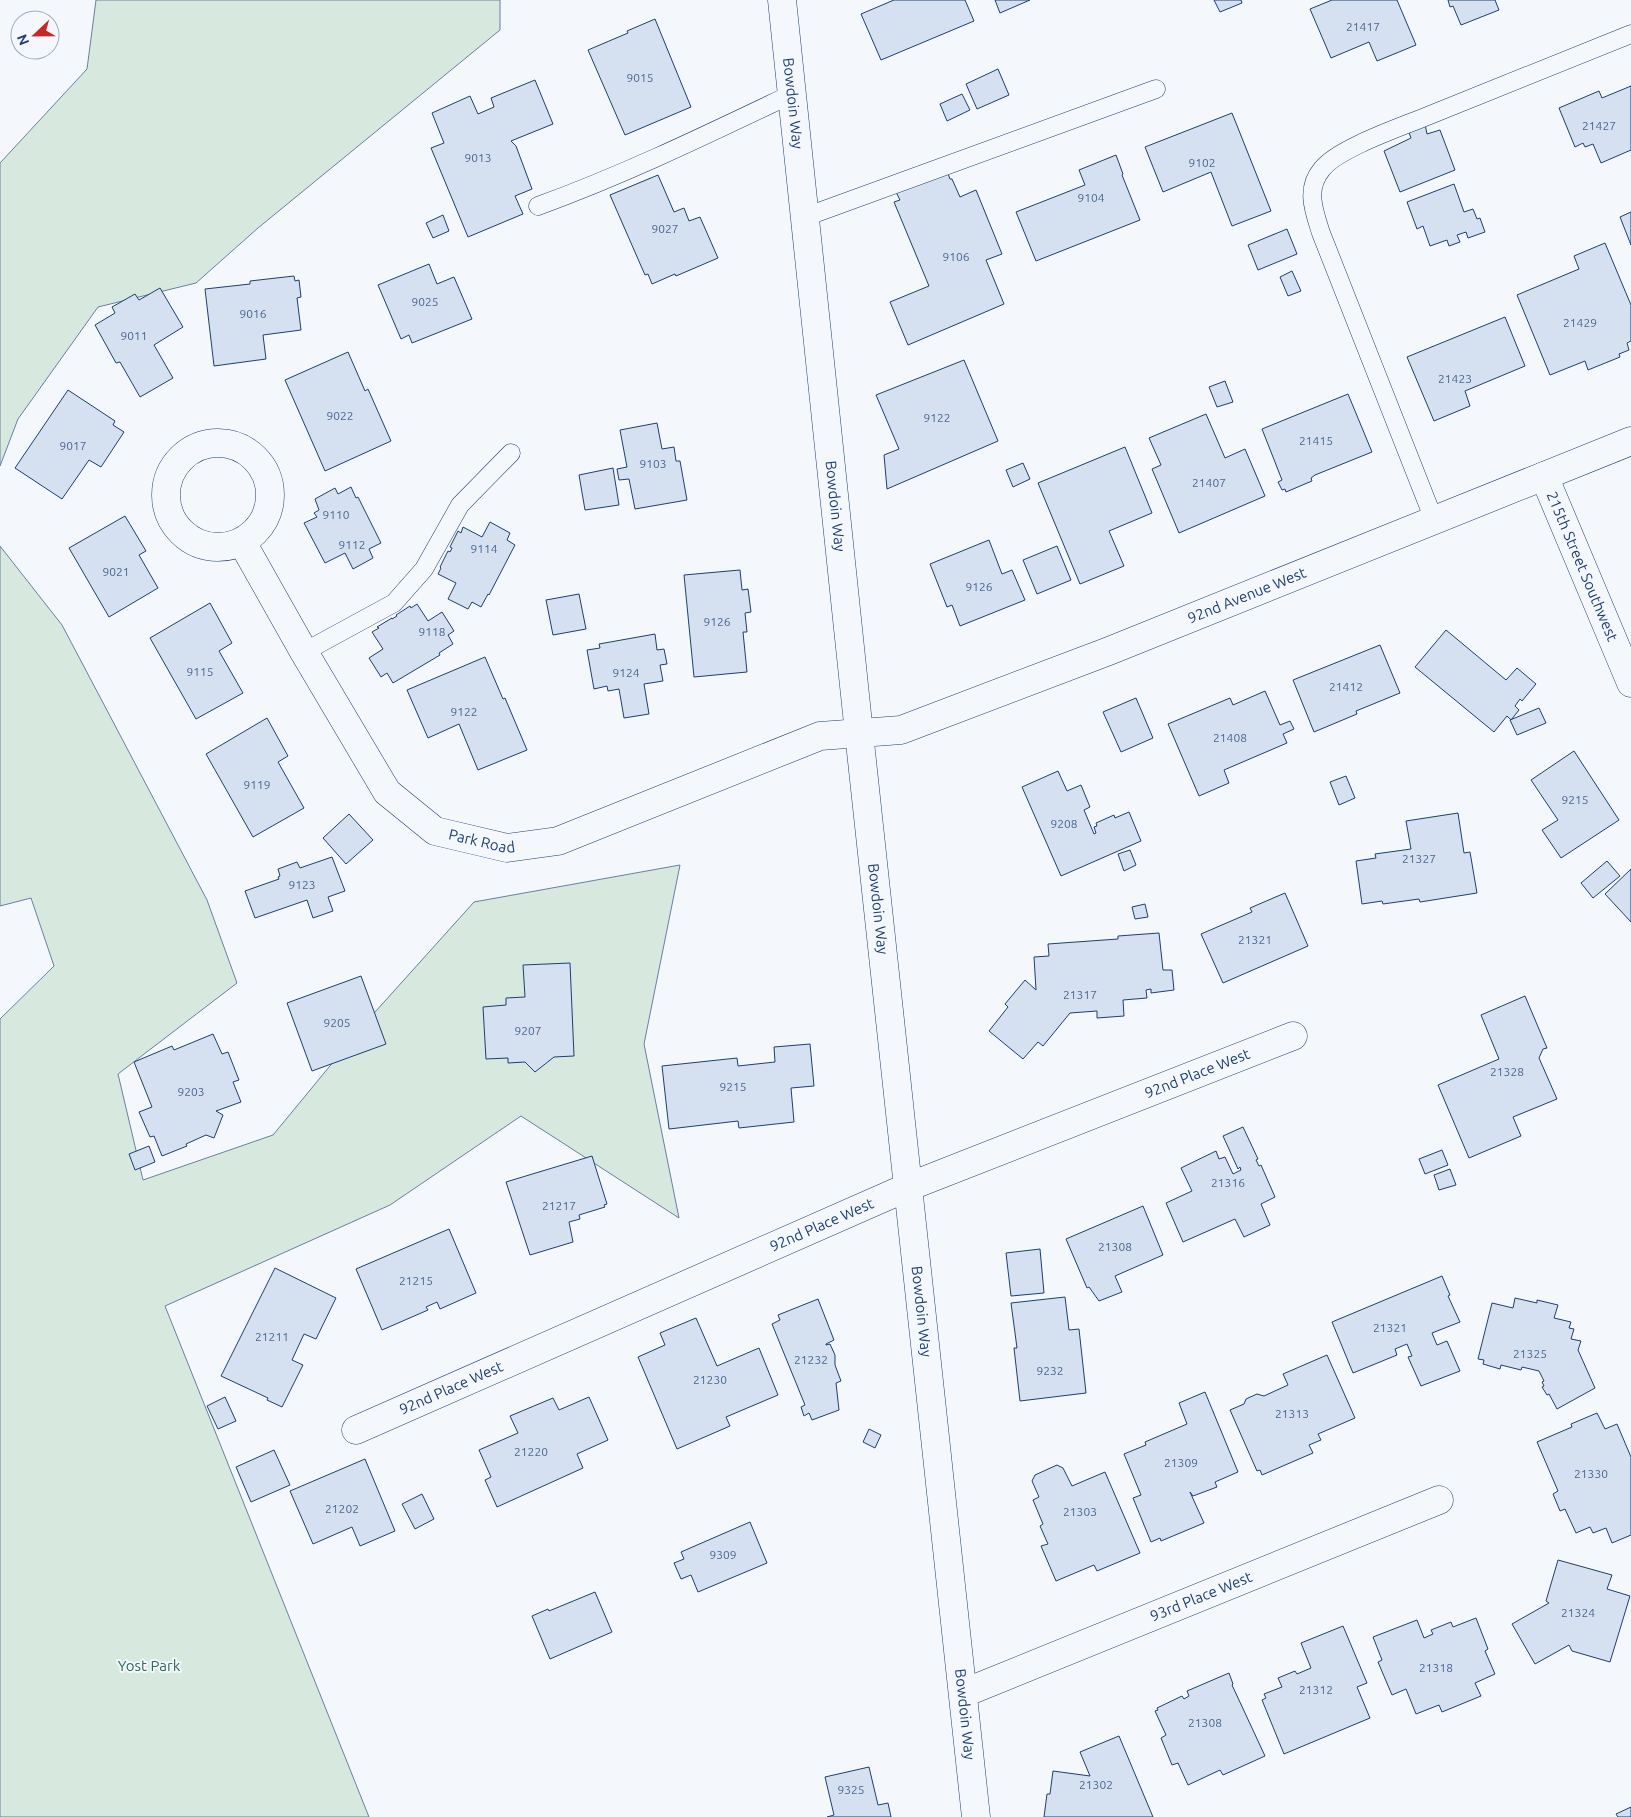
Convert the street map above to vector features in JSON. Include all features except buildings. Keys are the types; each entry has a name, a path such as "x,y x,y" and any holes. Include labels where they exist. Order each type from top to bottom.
{"street":[{"name":"Bowdoin Way","path":"782,0 976,1817"},
{"name":"92nd Avenue West","path":"859,733 901,730 910,727 1109,651 1631,441"},
{"name":"215th Street Southwest","path":"1544,476 1631,683"},
{"name":"Park Road","path":"242,542 304,652 387,792 435,831 507,848 558,841 820,736 859,733"},
{"name":"92nd Place West","path":"356,1430 908,1187 1293,1036"},
{"name":"93rd Place West","path":"964,1693 1439,1500"}],"lane":[{"path":"1434,520 1321,233 1312,204 1312,186 1322,168 1340,153 1631,34"},
{"path":"805,218 1156,89"},
{"path":"538,206 620,175 705,137 792,94"},
{"path":"304,652 394,603 424,569 460,504 511,453"}],"green space":[{"path":"96,0 500,0 500,30 258,228 196,283 98,307 18,419 0,466 0,163 87,69"},
{"name":"Yost Park","path":"0,546 62,625 207,900 237,983 118,1074 143,1180 273,1135 367,1021 474,902 680,865 644,1044 679,1218 521,1116 390,1205 165,1306 369,1817 0,1817 0,1019 54,966 31,898 0,906"}]}
